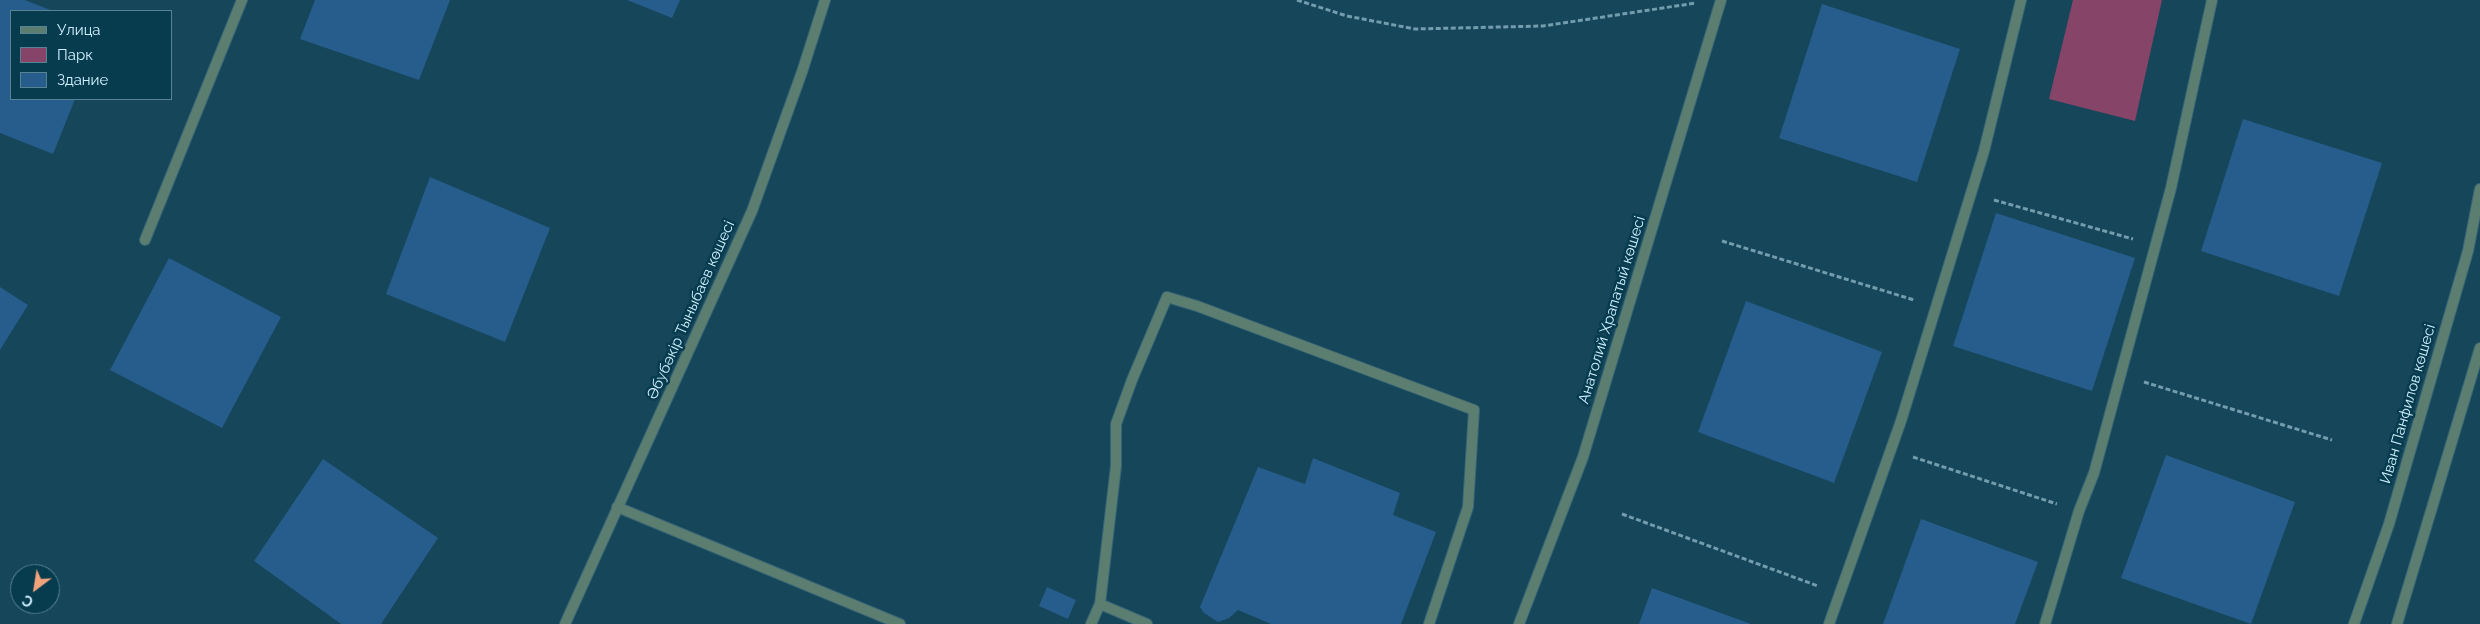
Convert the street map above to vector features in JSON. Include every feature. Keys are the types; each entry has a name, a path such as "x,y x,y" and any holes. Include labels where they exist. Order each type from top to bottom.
{"street":[{"path":"145,240 242,0"},
{"name":"Әбубәкір Тыныбаев көшесі","path":"565,624 752,211 802,72 825,0"},
{"name":"Анатолий Храпатый көшесі","path":"1519,624 1583,457 1721,0"},
{"path":"1829,624 1891,450 1984,151 2021,0"},
{"path":"2045,624 2079,511 2094,473 2171,188 2212,0"},
{"name":"Иван Панфилов көшесі","path":"2354,624 2389,524 2463,270 2480,189"},
{"path":"1091,624 1100,604 1116,466 1116,424 1132,380 1167,297 1197,306 1474,410 1468,507 1428,624"},
{"path":"2397,624 2480,348"},
{"path":"617,507 900,624"},
{"path":"1100,604 1147,624"}],"path":[{"path":"1297,0 1347,16 1415,29 1543,26 1705,1"},
{"path":"1971,193 2155,245"},
{"path":"1722,241 1936,306"},
{"path":"2120,375 2332,440"},
{"path":"1891,450 2079,511"},
{"path":"1622,514 1840,594"}],"green space":[{"path":"2073,0 2162,0 2135,121 2049,99"}],"building":[{"path":"0,0 25,0 50,10 10,10 10,100 75,100 53,154 0,133"},
{"path":"315,0 450,0 419,80 300,39"},
{"path":"627,0 680,0 672,18"},
{"path":"1822,4 1960,49 1917,182 1779,138"},
{"path":"2243,119 2382,163 2339,296 2201,251"},
{"path":"430,177 550,228 505,342 386,294"},
{"path":"1996,213 2135,258 2092,391 1953,346"},
{"path":"169,258 281,317 222,428 110,370"},
{"path":"0,287 28,305 0,350"},
{"path":"1746,301 1882,352 1834,483 1698,432"},
{"path":"2166,455 2295,502 2251,624 2121,578"},
{"path":"1313,458 1400,493 1393,515 1436,532 1401,624 1271,624 1238,610 1229,618 1218,622 1204,613 1200,607 1258,467 1305,484"},
{"path":"323,459 438,538 381,624 341,624 254,561"},
{"path":"1921,519 2038,562 2015,624 1883,624"},
{"path":"1047,587 1076,600 1068,619 1039,606"},
{"path":"1652,588 1751,624 1639,624"}]}
